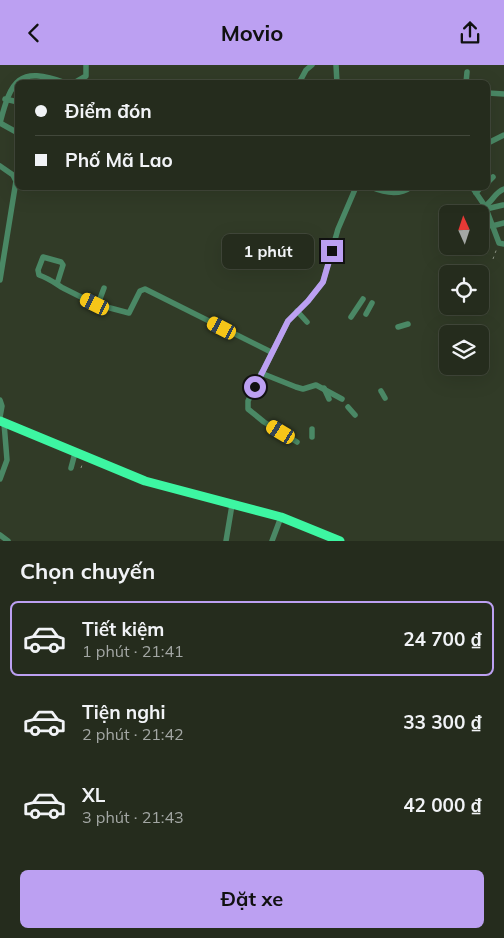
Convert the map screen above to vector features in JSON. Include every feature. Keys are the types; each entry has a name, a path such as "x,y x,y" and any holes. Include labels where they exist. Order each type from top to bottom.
{"highway":[{"path":"1,420 75,453 166,488 282,517 340,541"}],"street":[{"path":"79,80 86,76 86,65"},
{"path":"300,80 303,74 312,65"},
{"path":"336,65 337,80"},
{"path":"17,80 25,73 35,69 48,71 62,80"},
{"path":"466,73 466,80"},
{"path":"15,81 5,99 0,123 15,131"},
{"path":"490,95 504,93"},
{"path":"5,99 15,101"},
{"path":"490,142 504,135"},
{"path":"0,166 13,175 15,179"},
{"path":"490,180 493,177"},
{"path":"0,280 15,187"},
{"path":"488,205 498,191 504,189"},
{"path":"297,442 264,422 248,409 248,401 288,321 308,301 323,282 338,229 355,190"},
{"path":"392,190 403,193 407,190"},
{"path":"474,190 484,205"},
{"path":"489,207 503,205"},
{"path":"489,218 501,243"},
{"path":"492,227 504,223"},
{"path":"57,284 63,265 60,262 43,257 38,273 57,284 98,305 129,313 140,291 145,289 271,353"},
{"path":"98,305 104,289"},
{"path":"346,311 352,315 363,299"},
{"path":"366,314 372,303"},
{"path":"297,311 306,322"},
{"path":"398,327 408,324"},
{"path":"262,373 296,387 305,389 314,385 342,399"},
{"path":"324,389 329,399"},
{"path":"380,391 385,398"},
{"path":"0,400 7,458 1,475"},
{"path":"348,407 354,415"},
{"path":"312,429 312,437"},
{"path":"71,468 75,453"},
{"path":"226,541 232,505"},
{"path":"272,541 282,517"},
{"path":"0,535 8,541"}],"path":[{"path":"493,259 501,243"}],"route":[{"path":"255,387 288,321 308,301 323,282 332,251"}]}
